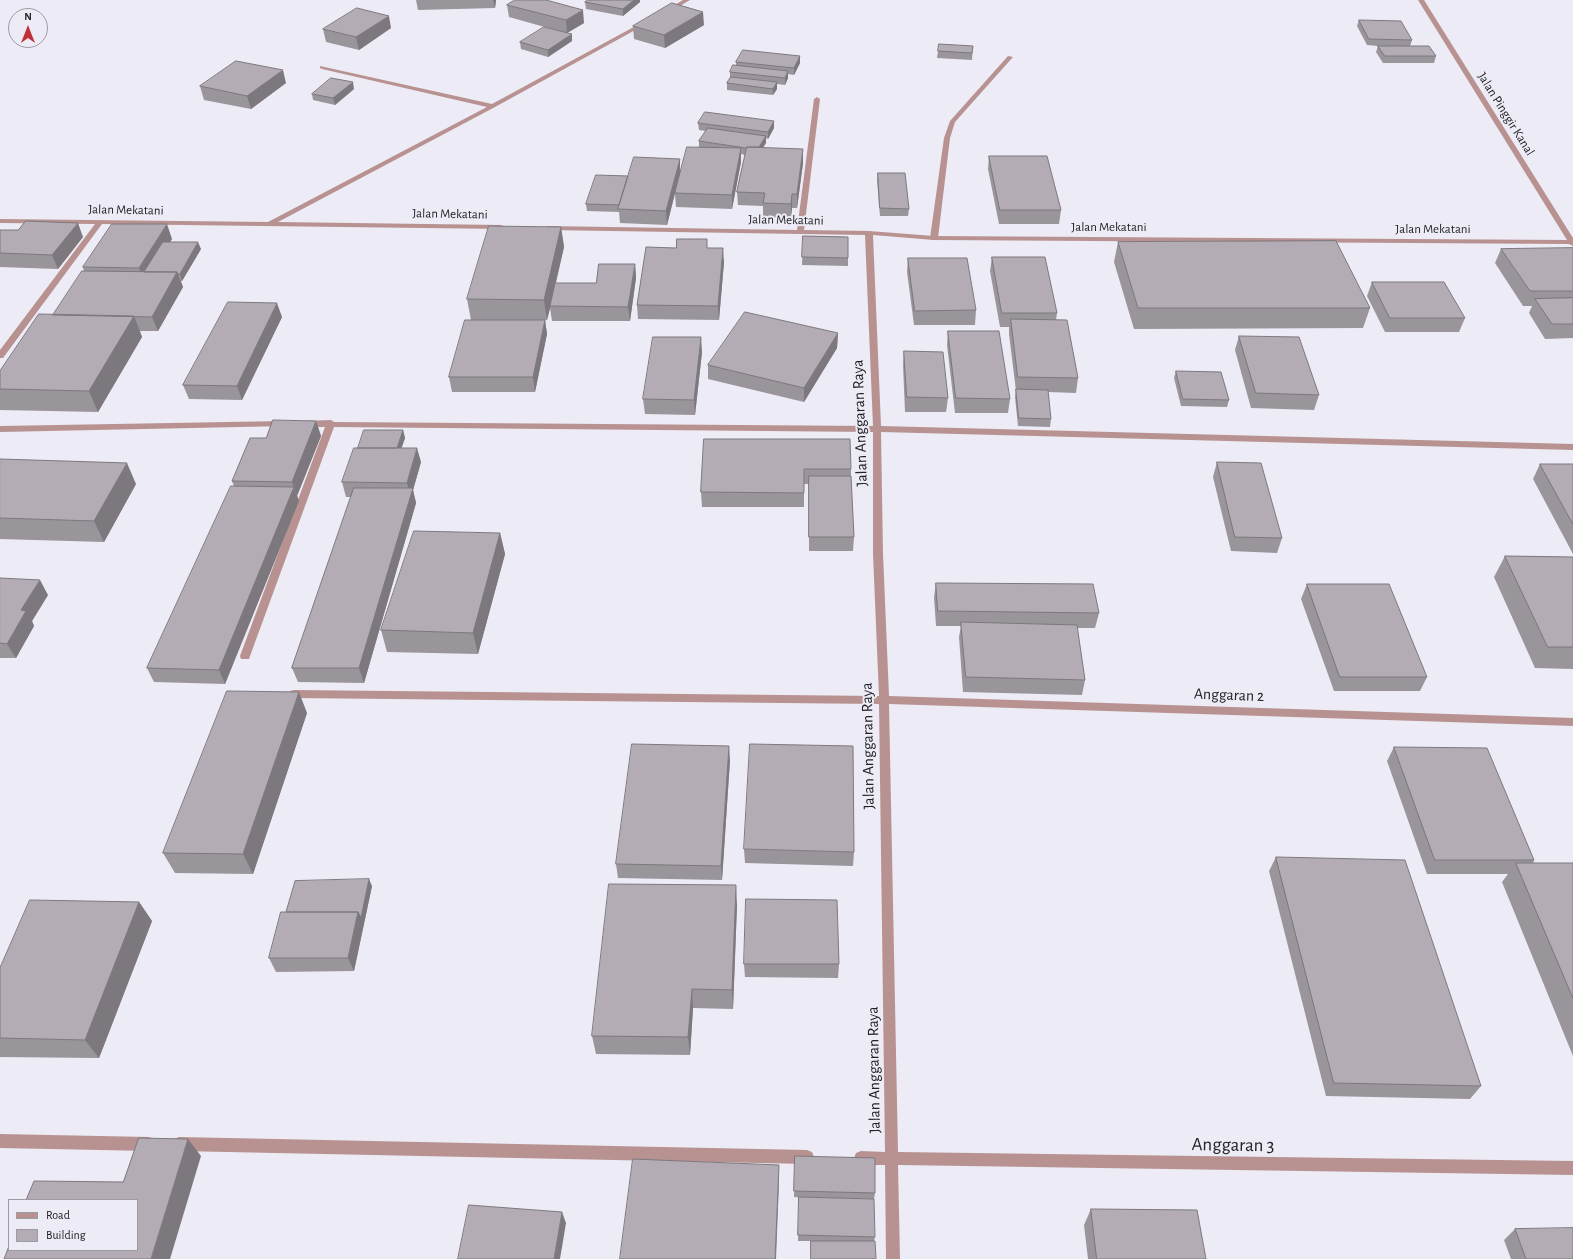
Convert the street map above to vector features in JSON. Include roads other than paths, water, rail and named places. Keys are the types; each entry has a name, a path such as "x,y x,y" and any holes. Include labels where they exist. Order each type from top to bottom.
{"street":[{"path":"659,15 687,0"},
{"name":"Jalan Pinggir Kanal","path":"1421,0 1572,242"},
{"path":"269,224 493,106 652,19"},
{"path":"934,238 947,138 952,122 1010,57"},
{"path":"322,67 493,106"},
{"path":"800,232 817,99"},
{"name":"Jalan Mekatani","path":"0,221 511,227"},
{"path":"0,356 100,222"},
{"name":"Jalan Mekatani","path":"542,228 869,233 934,238 1572,242"},
{"name":"Jalan Anggaran Raya","path":"869,233 877,429 878,554 884,700 893,1259"},
{"path":"246,656 331,423"},
{"path":"0,429 331,423 877,429 1573,447"},
{"name":"Anggaran 2","path":"294,694 884,700 1573,722"},
{"path":"0,1140 820,1157"},
{"name":"Anggaran 3","path":"844,1158 1573,1168"}]}
